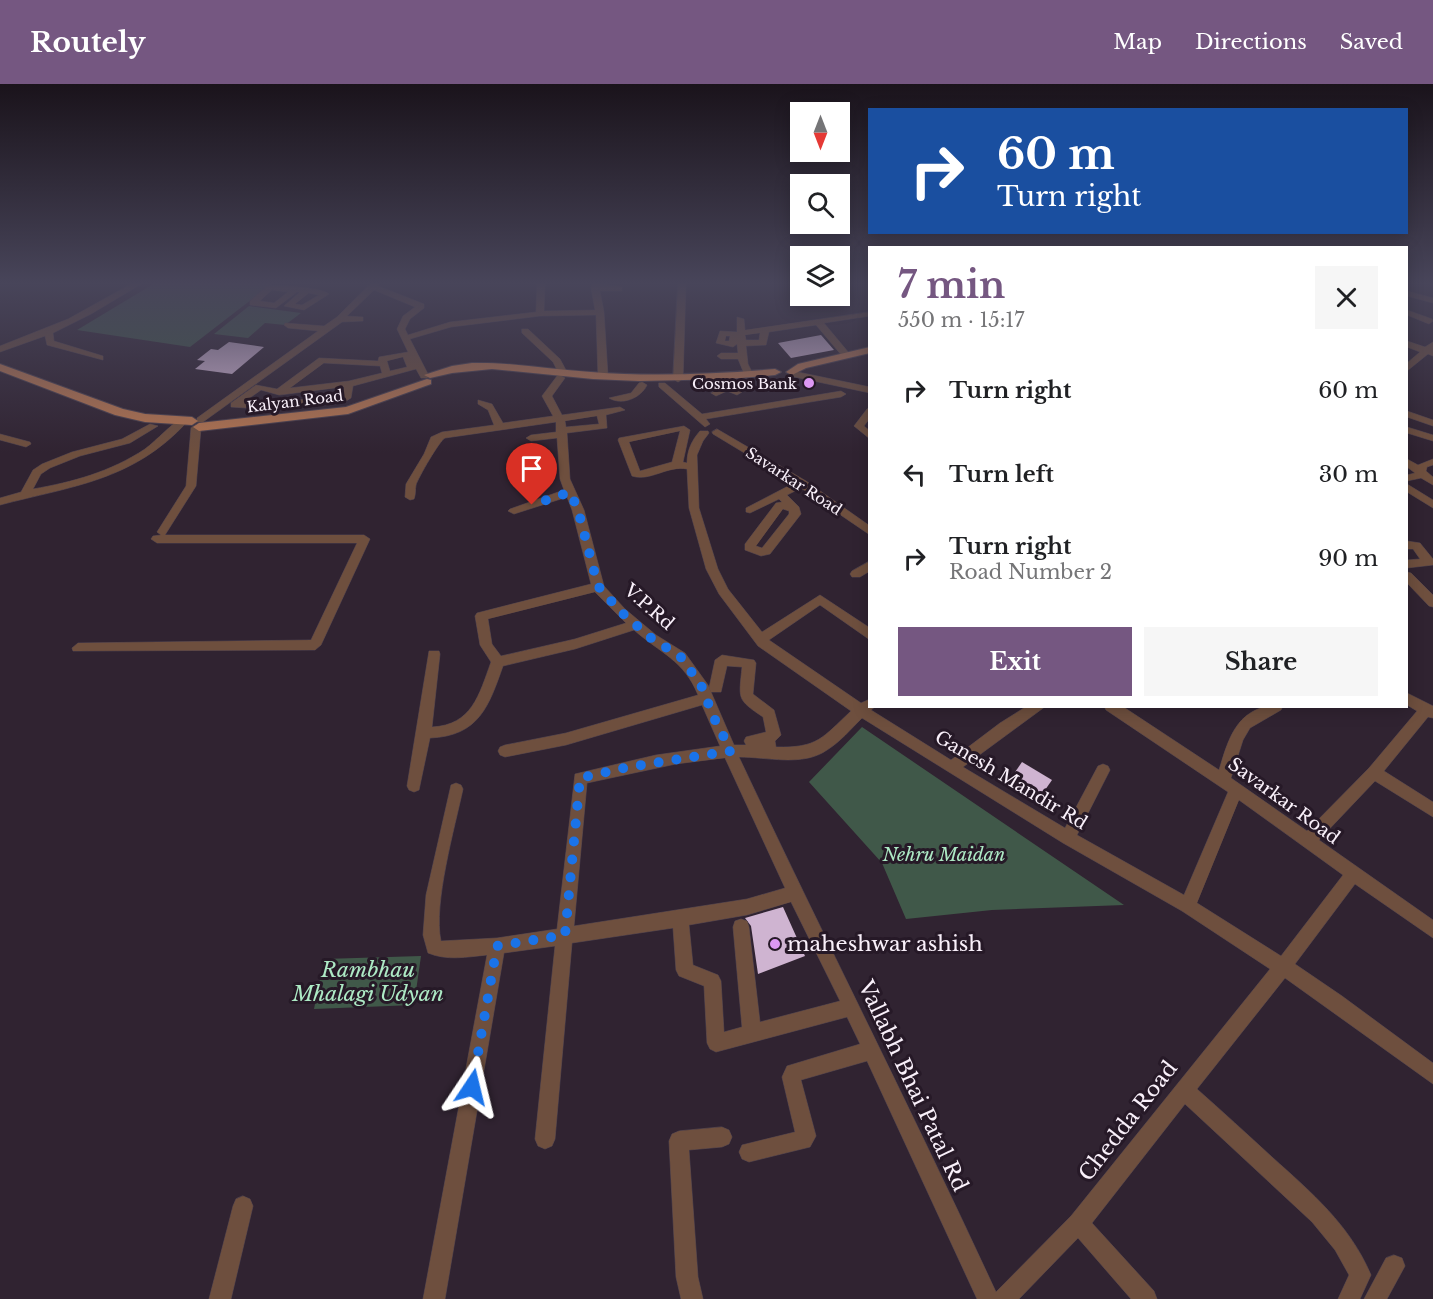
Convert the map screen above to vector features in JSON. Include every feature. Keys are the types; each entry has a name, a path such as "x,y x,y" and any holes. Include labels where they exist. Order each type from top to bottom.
{"main road":[{"path":"790,373 846,355 868,351"},
{"name":"Kalyan Road","path":"0,367 119,412 193,424"},
{"name":"Kalyan Road","path":"0,376 120,423 153,426 348,410 427,378 467,370 487,369 561,375 642,385 727,385 790,373"},
{"name":"Kalyan Road","path":"561,375 678,379 790,373"}],"street":[{"path":"0,349 27,340"},
{"path":"50,340 50,343 99,358"},
{"path":"0,502 25,494 69,486 109,473 193,424 269,371 278,373 314,340"},
{"path":"350,384 346,398 262,406 234,405 260,387 279,392 350,384 412,369 413,360 407,340"},
{"path":"534,340 557,361 561,375"},
{"path":"601,340 603,376"},
{"path":"678,379 680,340"},
{"path":"740,340 743,364 748,374"},
{"path":"744,340 763,343 763,340"},
{"path":"833,340 846,355"},
{"path":"1408,344 1431,349"},
{"path":"288,362 311,349"},
{"path":"1408,367 1431,349"},
{"path":"387,375 383,358 403,353 413,360 427,378"},
{"path":"721,356 743,356"},
{"path":"262,406 293,376 322,360 383,364"},
{"path":"790,373 868,390"},
{"name":"V.P.Rd","path":"561,375 547,396 559,418 565,479 578,510 598,586 635,625 680,656 712,692 731,751 795,893"},
{"path":"614,398 632,397 640,391 642,385"},
{"path":"662,385 700,417 709,431"},
{"path":"716,393 727,385 737,392"},
{"path":"700,417 841,394"},
{"path":"481,402 488,404 496,414 500,428"},
{"path":"410,497 411,484 429,455 435,439 442,435 621,410"},
{"path":"531,438 604,426 601,413"},
{"path":"868,414 859,426 868,434"},
{"path":"1408,414 1433,423"},
{"path":"78,648 315,645 364,539 160,535 191,486 193,424"},
{"path":"1408,425 1433,433"},
{"path":"25,494 37,472 46,466 76,454 126,441 153,426"},
{"path":"677,429 685,430 685,466 636,474 623,440 677,429"},
{"path":"1408,430 1433,438"},
{"name":"Ganesh Mandir Rd","path":"709,431 698,440 685,466 694,508 712,569 723,591 760,640 865,707 952,768 1068,838 1188,906 1260,954 1283,966 1336,1002 1433,1075"},
{"name":"Savarkar Road","path":"709,431 802,483 868,530"},
{"path":"0,437 26,444"},
{"path":"1408,478 1416,476 1424,465 1432,462"},
{"path":"1408,463 1432,482"},
{"path":"750,510 773,495 802,483"},
{"path":"1408,488 1433,505"},
{"path":"514,511 570,492"},
{"path":"780,494 793,508"},
{"path":"1408,545 1416,546 1429,562 1408,564"},
{"path":"856,574 868,566"},
{"path":"1408,577 1428,587 1433,603"},
{"path":"498,662 486,645 481,616 598,586"},
{"path":"760,640 820,599 868,634"},
{"path":"498,662 575,644 635,625"},
{"path":"414,786 424,733 434,654"},
{"path":"505,751 566,739 712,692 722,660 749,663 746,694 752,705 769,714 774,735 768,745 629,767 580,778 546,1139"},
{"path":"424,733 451,731 464,725 487,695 498,662"},
{"path":"1308,841 1430,711 1408,699"},
{"path":"751,741 804,753 818,750 865,707"},
{"path":"952,768 1005,727 1036,708"},
{"name":"Savarkar Road","path":"1114,708 1222,780 1433,930"},
{"path":"1222,780 1236,739 1245,724 1273,708"},
{"path":"1068,838 1103,770"},
{"path":"1374,772 1433,810"},
{"path":"456,789 434,899 430,939 434,947 445,950 497,946 680,919 747,907 795,893"},
{"path":"1188,906 1236,790"},
{"name":"Chedda Road","path":"1004,1299 1078,1223 1283,966 1353,874"},
{"name":"Vallabh Bhai Patal Rd","path":"795,893 852,1007 988,1299"},
{"path":"680,919 686,970 712,981 716,1043 852,1007"},
{"path":"741,927 752,1034"},
{"path":"434,1299 497,946"},
{"path":"749,1152 803,1140 806,1136 792,1082 794,1072 872,1050"},
{"path":"1183,1090 1310,1203 1343,1242 1360,1275 1377,1296 1394,1266"},
{"path":"692,1299 687,1277 679,1141 722,1137"},
{"path":"220,1299 243,1206"},
{"path":"1078,1223 1146,1299"},
{"path":"1349,1299 1360,1275"}],"green space":[{"path":"141,340 199,340 190,347"},
{"name":"Nehru Maidan","path":"862,727 1124,905 992,910 906,919 882,863 809,782"},
{"name":"Rambhau Mhalagi Udyan","path":"421,956 414,1005 314,1009 324,959"}],"building":[{"path":"796,340 825,340 834,350 791,358 778,343"},
{"path":"229,342 264,347 232,374 195,369 205,361 197,360 211,349 218,350"},
{"path":"1022,762 1052,780 1036,803 1006,785"},
{"name":"maheshwar ashish","path":"783,907 805,956 758,974 751,926 745,918"}],"place":[{"name":"Cosmos Bank","path":"809,383"},
{"name":"maheshwar ashish","path":"775,944"}],"route":[{"path":"472,1087 497,946 565,935 580,778 629,767 731,751 714,718 701,685 680,656 651,638 621,612 598,586 578,510 570,492 532,505"}]}
